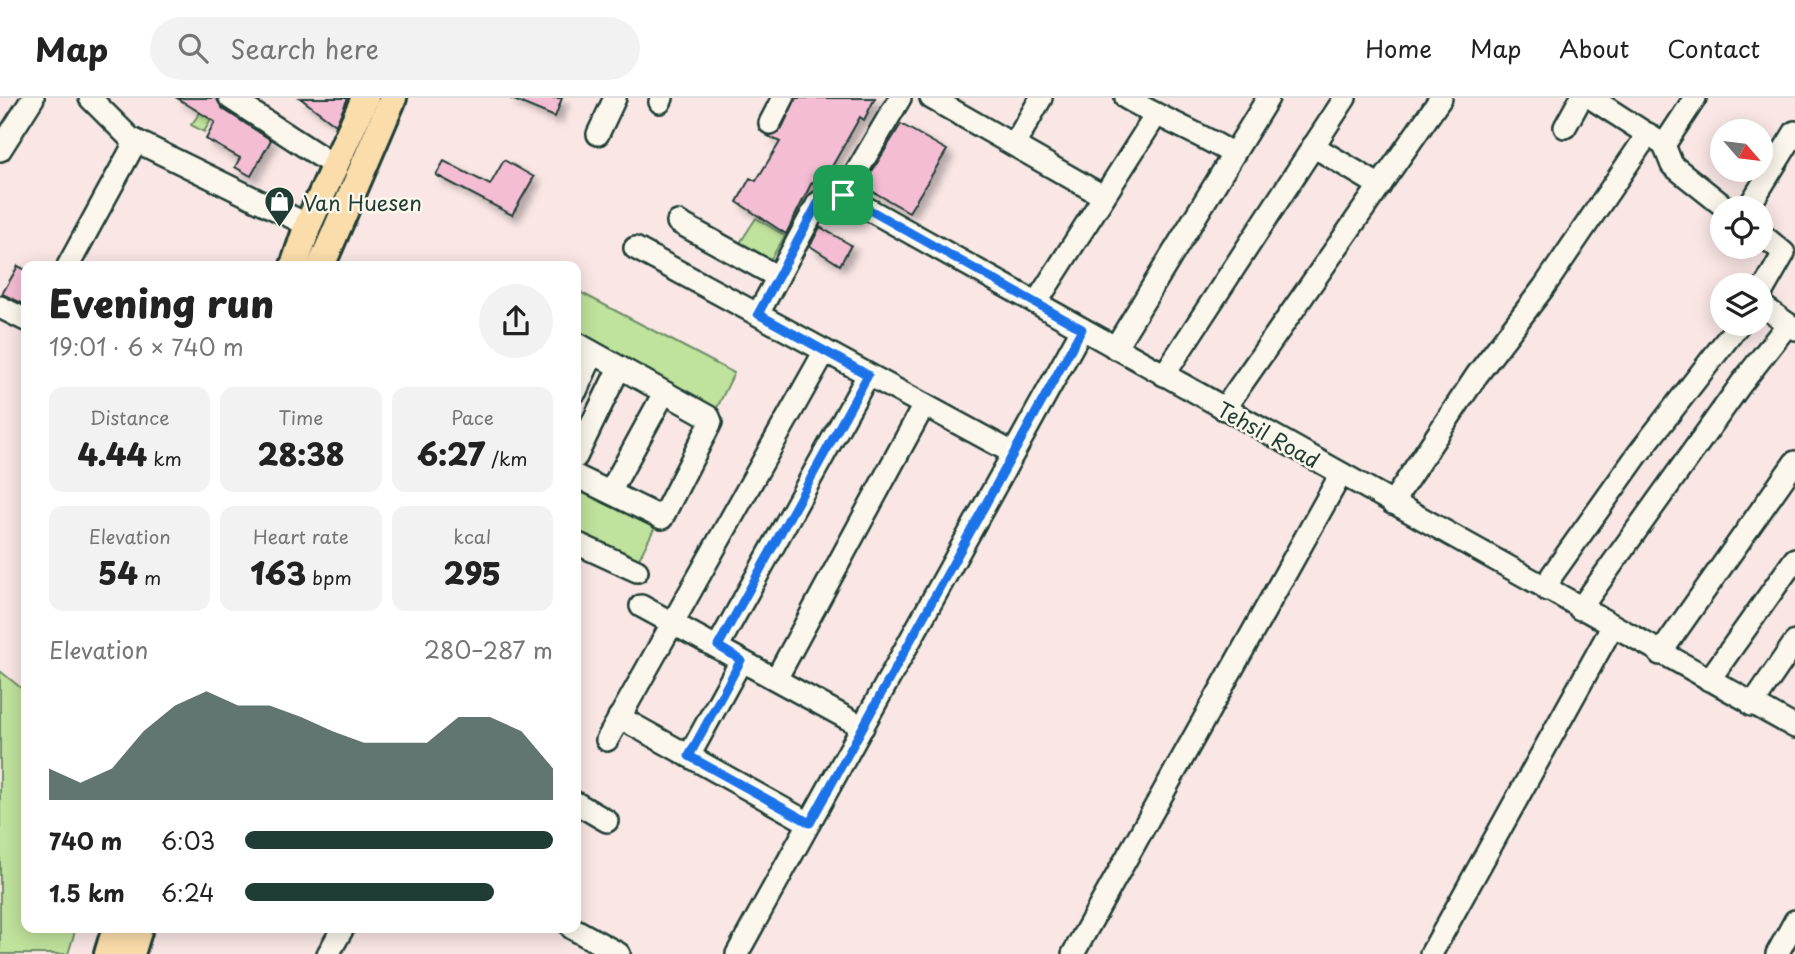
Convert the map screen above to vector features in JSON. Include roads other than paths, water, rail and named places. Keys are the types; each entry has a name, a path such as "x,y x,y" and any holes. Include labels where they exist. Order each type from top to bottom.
{"main road":[{"path":"296,261 308,225 365,98"},
{"path":"323,261 393,98"},
{"path":"108,954 114,933"},
{"path":"131,954 137,933"}],"street":[{"path":"0,150 33,98"},
{"path":"230,98 335,166"},
{"path":"598,134 615,98"},
{"path":"770,123 783,98"},
{"path":"758,314 818,203 830,196 843,195 900,98"},
{"path":"931,98 1102,196"},
{"path":"1014,145 1041,98"},
{"path":"1126,98 1156,116 1193,130 1233,154"},
{"path":"1115,348 1268,98"},
{"path":"1164,375 1345,98"},
{"path":"1224,409 1441,98"},
{"path":"1564,127 1581,98"},
{"path":"1591,98 1656,140 1672,165 1711,196"},
{"path":"1392,503 1449,416 1544,287 1656,140 1695,98"},
{"path":"95,99 111,121 136,141 308,225"},
{"path":"1036,303 1102,196 1156,116"},
{"path":"1755,196 1795,132"},
{"path":"71,261 136,141"},
{"path":"1313,146 1380,186"},
{"name":"Tehsil Road","path":"843,195 1660,654 1795,727"},
{"path":"678,222 778,278"},
{"path":"1773,244 1784,253 1773,273"},
{"path":"635,248 1013,453"},
{"path":"0,307 21,318"},
{"path":"1580,609 1741,384 1791,327 1773,314"},
{"path":"737,954 1082,329"},
{"path":"1547,590 1552,575 1638,454 1730,336"},
{"path":"581,478 658,517 665,516 711,422 709,418 584,348"},
{"path":"607,740 825,351"},
{"path":"581,447 619,368"},
{"path":"718,646 868,375"},
{"path":"610,492 664,393"},
{"path":"776,679 924,405"},
{"path":"1660,654 1795,462"},
{"path":"1073,954 1341,474"},
{"path":"581,545 638,571"},
{"path":"1709,680 1795,559"},
{"path":"641,606 863,727"},
{"path":"1431,954 1612,627"},
{"path":"1752,705 1795,642"},
{"path":"689,756 741,660"},
{"path":"620,717 810,823"},
{"path":"581,806 607,821"},
{"path":"1777,954 1795,921"},
{"path":"328,954 340,933"},
{"path":"581,933 620,954"}],"place":[{"name":"Van Huesen","path":"280,229"}]}
